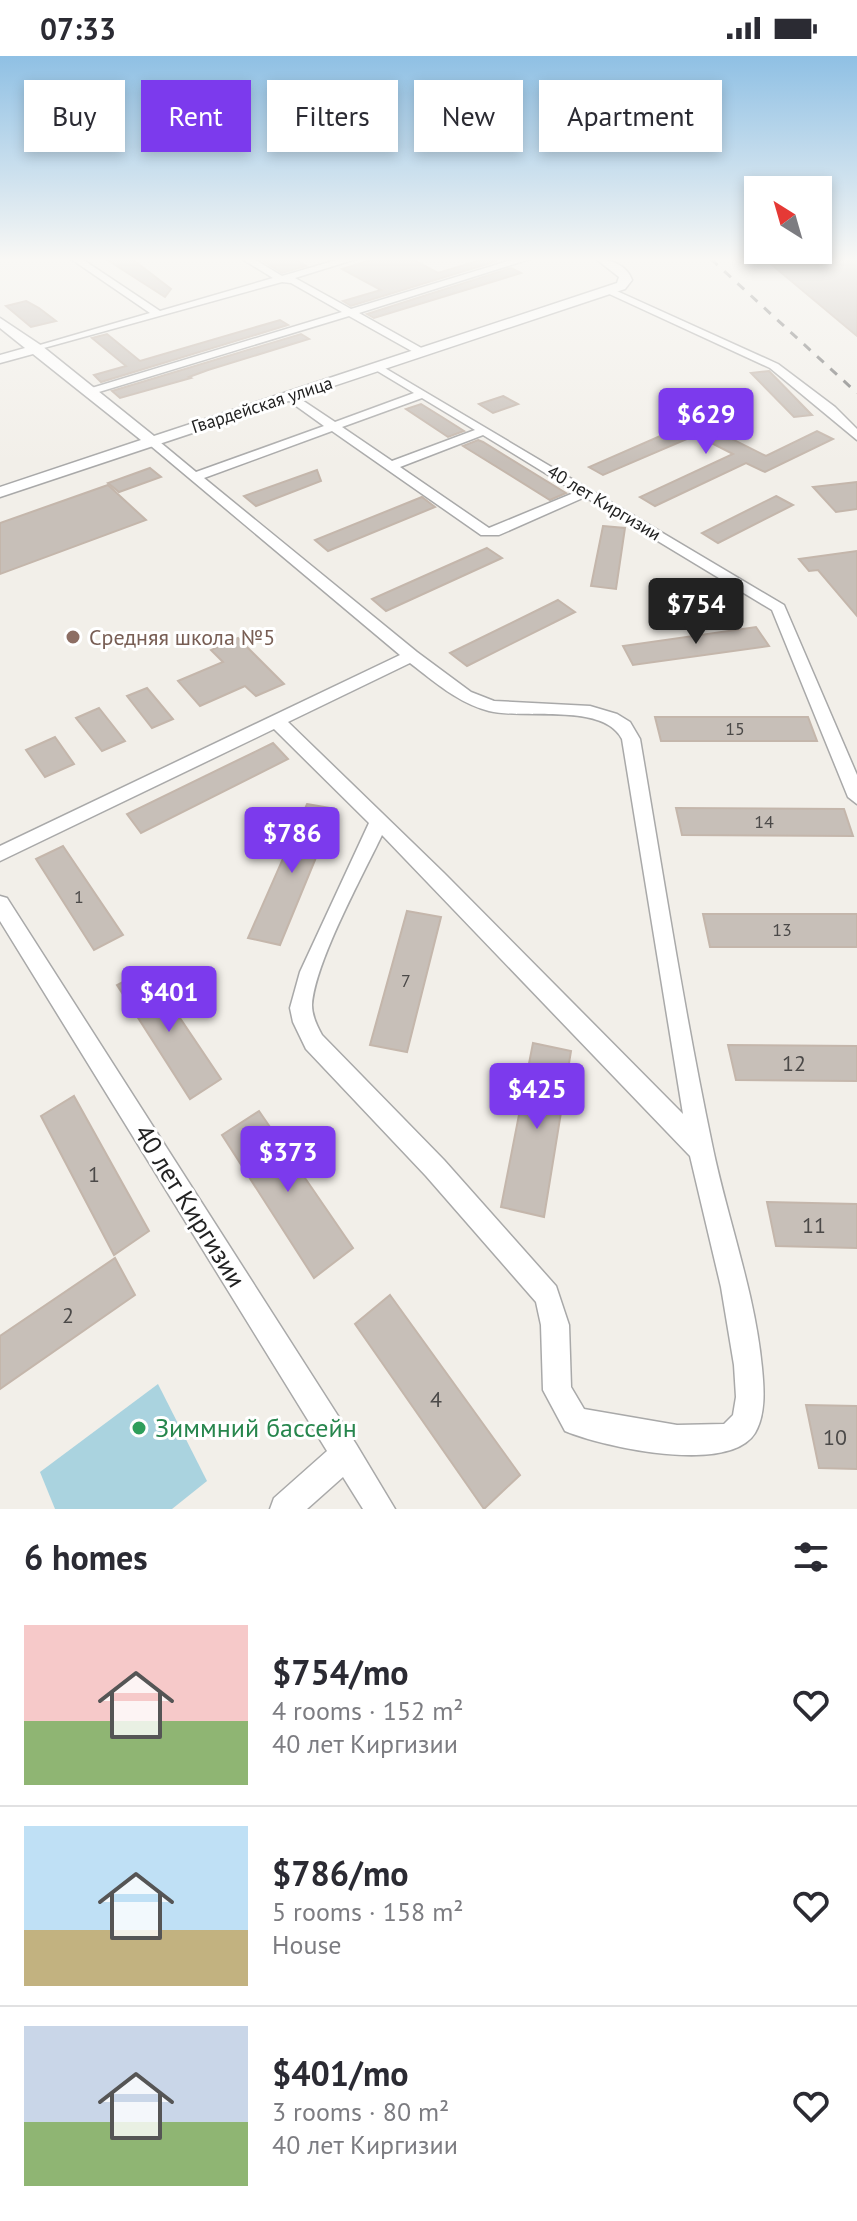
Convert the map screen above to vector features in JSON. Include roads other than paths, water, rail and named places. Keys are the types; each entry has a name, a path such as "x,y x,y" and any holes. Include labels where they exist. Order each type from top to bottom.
{"street":[{"path":"7,327 151,441 411,656 465,696 492,706 590,712 611,718 624,726 631,739 701,1150 747,1353 750,1391 746,1420 732,1437 713,1441 598,1429 575,1421 557,1390 555,1325 547,1295 435,1168 314,1042 304,1026 301,1005 310,974 379,821"},
{"path":"0,359 114,327"},
{"path":"89,392 301,327"},
{"path":"376,327 421,352"},
{"name":"Гвардейская улица","path":"0,492 497,327"},
{"path":"688,327 774,366 831,410 857,436"},
{"name":"40 лет Киргизии","path":"378,367 779,608 857,797"},
{"path":"194,477 423,394"},
{"path":"289,396 489,532 586,492"},
{"path":"393,465 484,431"},
{"path":"0,854 411,656"},
{"path":"276,721 379,821 701,1150"},
{"name":"40 лет Киргизии","path":"0,904 380,1509"},
{"path":"285,1509 346,1454"}],"water":[{"name":"Зиммний бассейн","path":"158,1384 207,1481 172,1509 55,1509 40,1472"}],"railway":[{"path":"785,327 857,393"}],"place":[{"name":"Средняя школа №5","path":"73,637"},
{"name":"Зиммний бассейн","path":"139,1428"}]}
